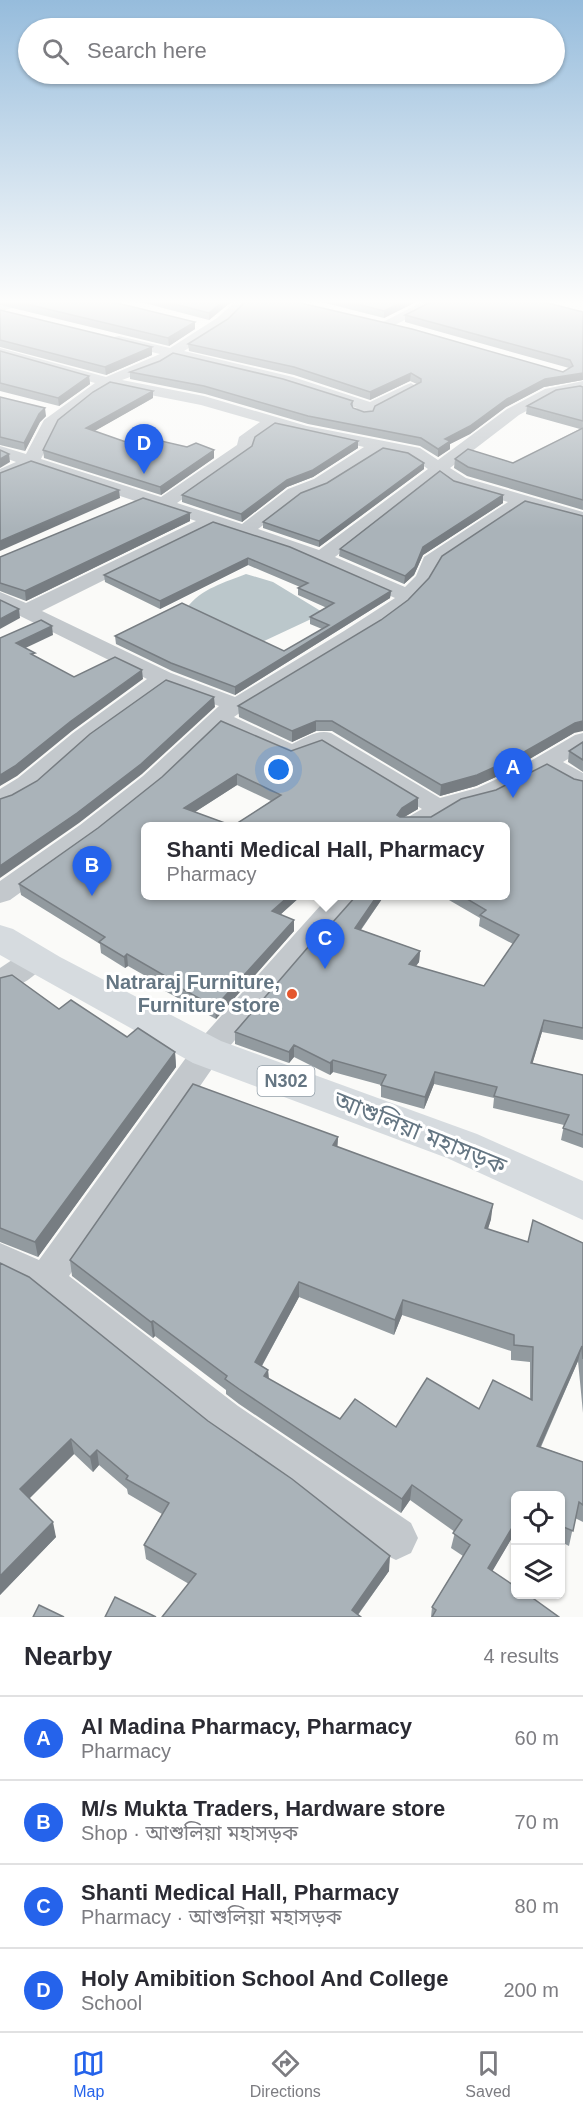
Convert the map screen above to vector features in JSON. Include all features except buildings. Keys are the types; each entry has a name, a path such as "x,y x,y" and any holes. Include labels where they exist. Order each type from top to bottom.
{"highway":[{"name":"আশুলিয়া মহাসড়ক","path":"0,938 34,959 207,1052 462,1146 583,1201"}],"street":[{"path":"91,377 204,402 271,422 414,452 460,482 583,518"},
{"path":"0,475 31,461 50,423 87,394 115,377"},
{"path":"277,377 371,407"},
{"path":"321,558 376,518 490,428 550,392 583,386"},
{"path":"345,438 383,419 360,412 411,388"},
{"path":"550,392 583,401"},
{"path":"41,408 62,414"},
{"path":"162,505 245,447 245,440 271,422"},
{"path":"245,531 294,493 320,483 379,445"},
{"path":"0,451 298,548 408,596"},
{"path":"120,507 141,498"},
{"path":"0,894 89,831 152,781 227,712 352,636 408,596 425,578 431,561 522,500"},
{"path":"29,619 212,520"},
{"path":"0,598 29,619 163,678 227,712 292,753 322,738 439,808"},
{"path":"0,800 27,783 81,738 163,678"},
{"path":"418,822 450,802 485,794 583,740"},
{"path":"546,762 583,783"},
{"path":"46,1280 207,1052 340,900"},
{"path":"0,983 34,959"},
{"path":"0,1259 46,1280 224,1420 396,1538"}],"shaded area":[{"path":"246,574 273,582 324,613 262,642 187,608 192,601 206,591"}],"place":[{"name":"Holy Amibition School And College","path":"144,474"},
{"name":"Al Madina Pharmacy, Pharmacy","path":"513,798"},
{"name":"M/s Mukta Traders, Hardware store","path":"92,896"},
{"name":"Shanti Medical Hall, Pharmacy","path":"325,969"},
{"name":"Natraraj Furniture, Furniture store","path":"292,994"}]}
